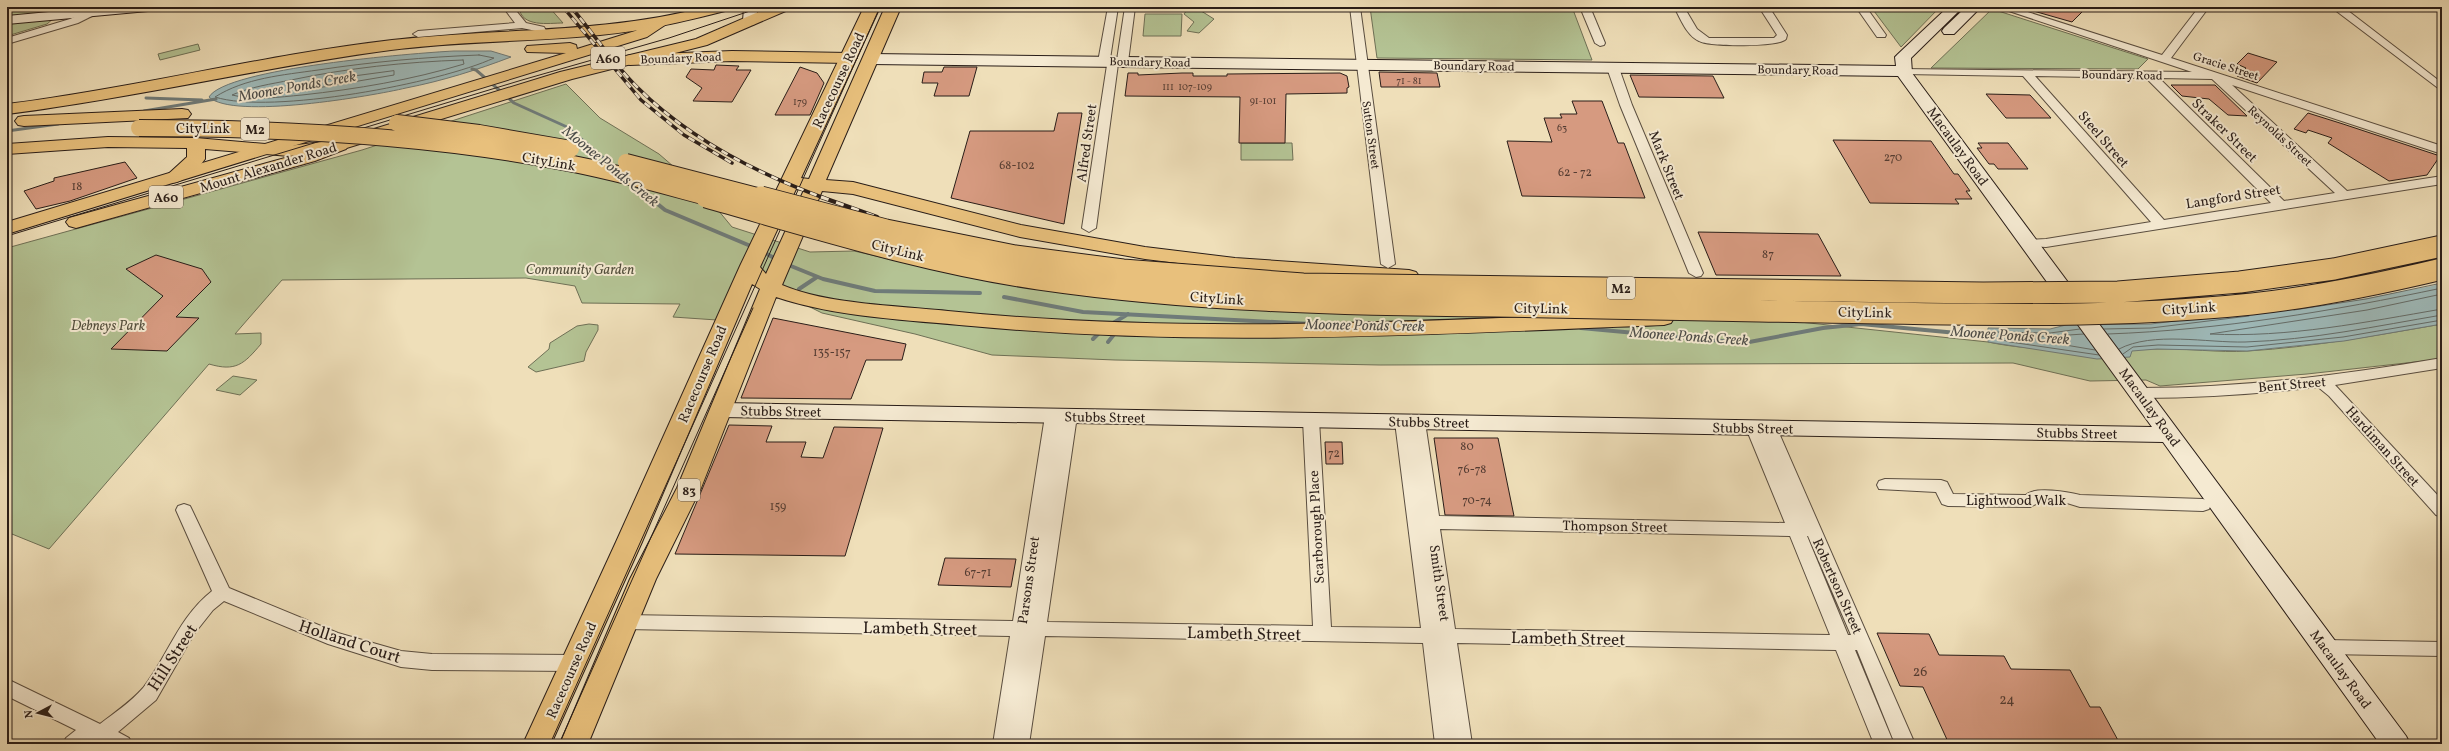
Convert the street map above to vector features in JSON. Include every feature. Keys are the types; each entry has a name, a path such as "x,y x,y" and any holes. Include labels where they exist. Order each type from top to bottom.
{"main road":[{"name":"A60","path":"510,69 544,48 604,46 641,34 660,24 724,7"},
{"name":"A60","path":"566,75 687,46 725,32 750,14 782,7"},
{"name":"Racecourse Road","path":"537,744 575,664 750,266 788,183 834,91 872,7"},
{"name":"Racecourse Road","path":"574,744 643,579 689,488 722,410 772,283 893,7"},
{"path":"7,109 152,88 359,50 466,39 493,47 544,48 612,30 660,24"},
{"name":"A60","path":"566,75 575,68 586,64 660,46 719,29 725,32"},
{"path":"725,32 717,43 726,54"},
{"path":"544,48 570,61 632,44"},
{"path":"604,46 632,44 660,46"},
{"name":"A60","path":"625,61 660,46"},
{"name":"Boundary Road","path":"660,46 687,46 726,54"},
{"name":"Boundary Road","path":"625,61 726,54 871,59"},
{"path":"812,58 826,68 831,75 834,91"},
{"path":"380,115 402,103 434,91 510,69"},
{"name":"Mount Alexander Road","path":"15,232 260,148 455,93 510,69"},
{"name":"Mount Alexander Road","path":"15,232 252,173 566,75"},
{"name":"CityLink","path":"7,122 143,115 250,115 386,122 479,133 576,150 665,171 886,230 1014,256 1131,270 1303,284 1983,293 2148,290 2240,282 2334,269 2442,246"},
{"name":"CityLink","path":"7,135 139,128 254,129 370,136 468,148 564,162 645,182 904,253 1027,277 1139,292 1307,304 2013,314 2192,309 2292,298 2442,270"},
{"path":"7,149 108,142 196,143 295,151 340,145"},
{"path":"173,178 196,159 196,143"},
{"path":"828,156 833,173 857,190"},
{"path":"788,183 815,184 857,190 1060,239 1199,260 1382,275 1715,289"},
{"path":"750,266 755,274 772,283 797,301"},
{"path":"756,321 771,309 797,301 1052,326 1224,330 1479,325 1831,312"},
{"name":"Stubbs Street","path":"688,406 722,410"},
{"path":"593,621 625,622"}],"street":[{"path":"7,20 148,7"},
{"path":"508,7 522,25"},
{"name":"Alfred Street","path":"1089,228 1113,62 1113,7"},
{"name":"Alfred Street","path":"1113,62 1130,7"},
{"name":"Sutton Street","path":"1355,7 1388,264"},
{"path":"1585,7 1600,43"},
{"path":"1679,7 1699,38 1707,41 1774,41 1781,39 1782,35 1764,7"},
{"path":"1860,7 1882,35"},
{"path":"1904,71 1974,7"},
{"name":"Gracie Street","path":"2002,7 2442,150"},
{"path":"2165,59 2204,7"},
{"path":"2336,7 2442,88"},
{"path":"1904,71 1903,57 1954,8"},
{"path":"7,41 74,21 90,13"},
{"path":"418,34 506,28 522,25 540,29 544,48"},
{"name":"Boundary Road","path":"871,59 1362,64 2216,76"},
{"name":"Mark Street","path":"1613,68 1626,106 1696,273"},
{"name":"Macaulay Road","path":"1904,71 2396,744"},
{"name":"Steel Street","path":"2026,73 2160,224"},
{"name":"Straker Street","path":"2148,75 2280,205"},
{"name":"Reynolds Street","path":"2216,76 2344,195"},
{"name":"Langford Street","path":"2030,243 2042,243 2442,180"},
{"name":"Bent Street","path":"2140,393 2231,390 2322,382 2442,364"},
{"name":"Hardiman Street","path":"2322,382 2334,392 2442,511"},
{"name":"Stubbs Street","path":"722,410 2170,434"},
{"name":"Parsons Street","path":"1019,744 1029,629 1061,416"},
{"name":"Scarborough Place","path":"1311,420 1322,634"},
{"name":"Smith Street","path":"1410,422 1439,636 1445,744"},
{"name":"Robertson Street","path":"1761,428 1795,530 1884,744"},
{"name":"Robertson Street","path":"1761,428 1813,530 1864,643 1905,744"},
{"name":"Lightwood Walk","path":"1885,485 1941,486 1948,500 2030,500 2033,497 2067,497 2080,502 2203,505"},
{"path":"184,510 222,594"},
{"name":"Thompson Street","path":"1424,522 1813,530"},
{"name":"Holland Court","path":"222,594 334,639 401,659 432,662 575,664"},
{"name":"Hill Street","path":"73,744 97,731 149,694 188,629 207,605 222,594"},
{"name":"Lambeth Street","path":"625,622 1864,643"},
{"name":"Parsons Street","path":"1003,744 1029,629"},
{"name":"Smith Street","path":"1439,636 1462,744"},
{"path":"2325,647 2442,649"},
{"path":"7,687 122,744"}],"green space":[{"path":"7,7 114,7 61,12 47,24 7,36"},
{"path":"519,7 549,7 563,23 536,23 530,21 521,14"},
{"path":"1370,7 1572,7 1592,60 1377,58"},
{"path":"1871,7 1940,7 1901,47"},
{"path":"1198,9 1214,19 1199,33 1187,31 1194,22 1184,14 1187,10"},
{"path":"1992,9 2148,59 2138,69 1931,68"},
{"path":"1145,14 1182,14 1181,36 1143,36"},
{"path":"198,44 200,50 160,60 158,54"},
{"path":"566,84 600,118 659,154 703,192 732,227 810,252 854,251 933,269 1762,318 1988,342 2008,346 2050,349 2248,351 2321,344 2442,324 2442,359 2307,374 2160,386 2146,380 2090,381 2013,363 1380,365 1115,360 992,355 915,334 822,313 738,271 717,320 673,317 680,304 582,303 575,286 526,278 282,280 235,334 261,333 261,344 250,357 233,366 226,367 209,364 49,549 7,532 7,248 362,150"},
{"path":"1241,143 1292,143 1293,160 1241,160"},
{"path":"589,324 598,325 598,330 586,352 584,361 536,372 528,367 549,349 550,343 577,326"},
{"path":"233,376 257,380 240,395 216,390"}],"water":[{"path":"454,51 491,51 511,57 446,79 389,92 335,100 304,104 245,106 223,104 209,97 223,87 249,78 284,70 364,59"},
{"name":"Moonee Ponds Creek","path":"2442,279 2442,324 2344,341 2247,351 2157,349 2132,351 2130,357 2097,359 1988,342 1988,328 2050,329 2066,325 2151,324 2303,305"}],"pier":[{"path":"2442,277 2442,283 2432,286 2334,304 2285,310"}],"building":[{"path":"2030,7 2087,7 2072,22 2030,10"},
{"path":"2248,53 2277,62 2257,83 2237,76 2246,68 2237,64"},
{"path":"716,65 739,66 736,70 751,70 732,102 693,101 702,88 686,77 691,69 714,70"},
{"path":"800,67 817,73 824,83 810,115 775,115"},
{"path":"944,67 977,67 969,96 934,96 938,83 922,83 924,72 942,72"},
{"path":"1379,72 1437,73 1440,87 1381,87"},
{"path":"1128,73 1138,73 1138,75 1193,73 1193,76 1227,76 1227,74 1340,73 1347,76 1349,87 1347,88 1347,93 1286,94 1285,143 1239,143 1240,97 1125,96"},
{"path":"1630,75 1713,76 1724,98 1639,97"},
{"path":"2171,85 2215,85 2247,116 2228,115 2209,99 2182,96"},
{"path":"1986,94 2030,95 2051,118 2006,118"},
{"path":"1572,101 1602,101 1618,143 1624,143 1645,198 1522,196 1507,141 1552,142 1544,118 1562,118 1560,114 1577,114"},
{"path":"1058,113 1082,113 1064,224 951,198 970,131 1054,131"},
{"path":"2308,113 2440,156 2427,175 2389,181 2328,143 2332,138 2308,130 2306,133 2294,129"},
{"path":"1833,140 1931,141 1954,174 1958,174 1970,191 1966,191 1972,199 1955,199 1959,204 1870,203"},
{"path":"1978,143 2008,143 2028,169 1998,169 1994,164 1989,164 1977,148 1982,148"},
{"path":"125,162 137,178 70,201 36,209 24,191 54,181 54,178"},
{"path":"1698,232 1818,234 1841,276 1716,275"},
{"path":"156,255 202,269 211,282 176,317 199,318 167,351 111,349 163,296 126,269"},
{"path":"773,318 906,344 902,360 866,360 851,399 741,398"},
{"path":"729,425 772,426 766,442 806,442 801,457 823,458 834,427 883,428 845,556 675,554"},
{"path":"1434,438 1498,438 1514,516 1445,515"},
{"path":"1325,442 1342,442 1343,464 1326,464"},
{"path":"945,558 1016,559 1011,587 938,585"},
{"path":"1877,633 1929,634 1939,655 2004,656 2011,669 2070,670 2090,707 2100,707 2120,744 1949,744 1923,687 1900,686"}],"waterway":[{"name":"Moonee Ponds Creek","path":"472,69 476,70 514,103 567,127 613,166"},
{"path":"146,98 202,100"},
{"name":"Moonee Ponds Creek","path":"144,111 216,99"},
{"name":"Moonee Ponds Creek","path":"7,131 58,124"},
{"name":"Moonee Ponds Creek","path":"633,184 651,198"},
{"name":"Moonee Ponds Creek","path":"649,197 665,210 753,247"},
{"name":"Moonee Ponds Creek","path":"763,252 778,260"},
{"name":"Moonee Ponds Creek","path":"786,264 823,279 875,291 980,293"},
{"path":"799,289 817,277"},
{"name":"Moonee Ponds Creek","path":"1004,297 1083,312 1127,314"},
{"path":"1110,325 1127,314"},
{"name":"Moonee Ponds Creek","path":"1127,314 1312,324"},
{"name":"Moonee Ponds Creek","path":"1581,328 1744,343 1823,328 1861,324 1989,336"},
{"path":"1093,339 1101,331"},
{"path":"1108,342 1116,332"}],"tram line":[{"path":"7,236 522,80 669,38 762,7"},
{"path":"550,744 880,7"},
{"path":"559,744 753,308"}],"railway":[{"path":"563,7 641,100 684,135 732,163"},
{"path":"571,7 628,78 657,106 679,123 724,153 749,166 824,198"},
{"path":"821,197 877,217"}],"park label":[{"name":"Community Garden","path":"580,269"},
{"name":"Debneys Park","path":"108,325"}]}
